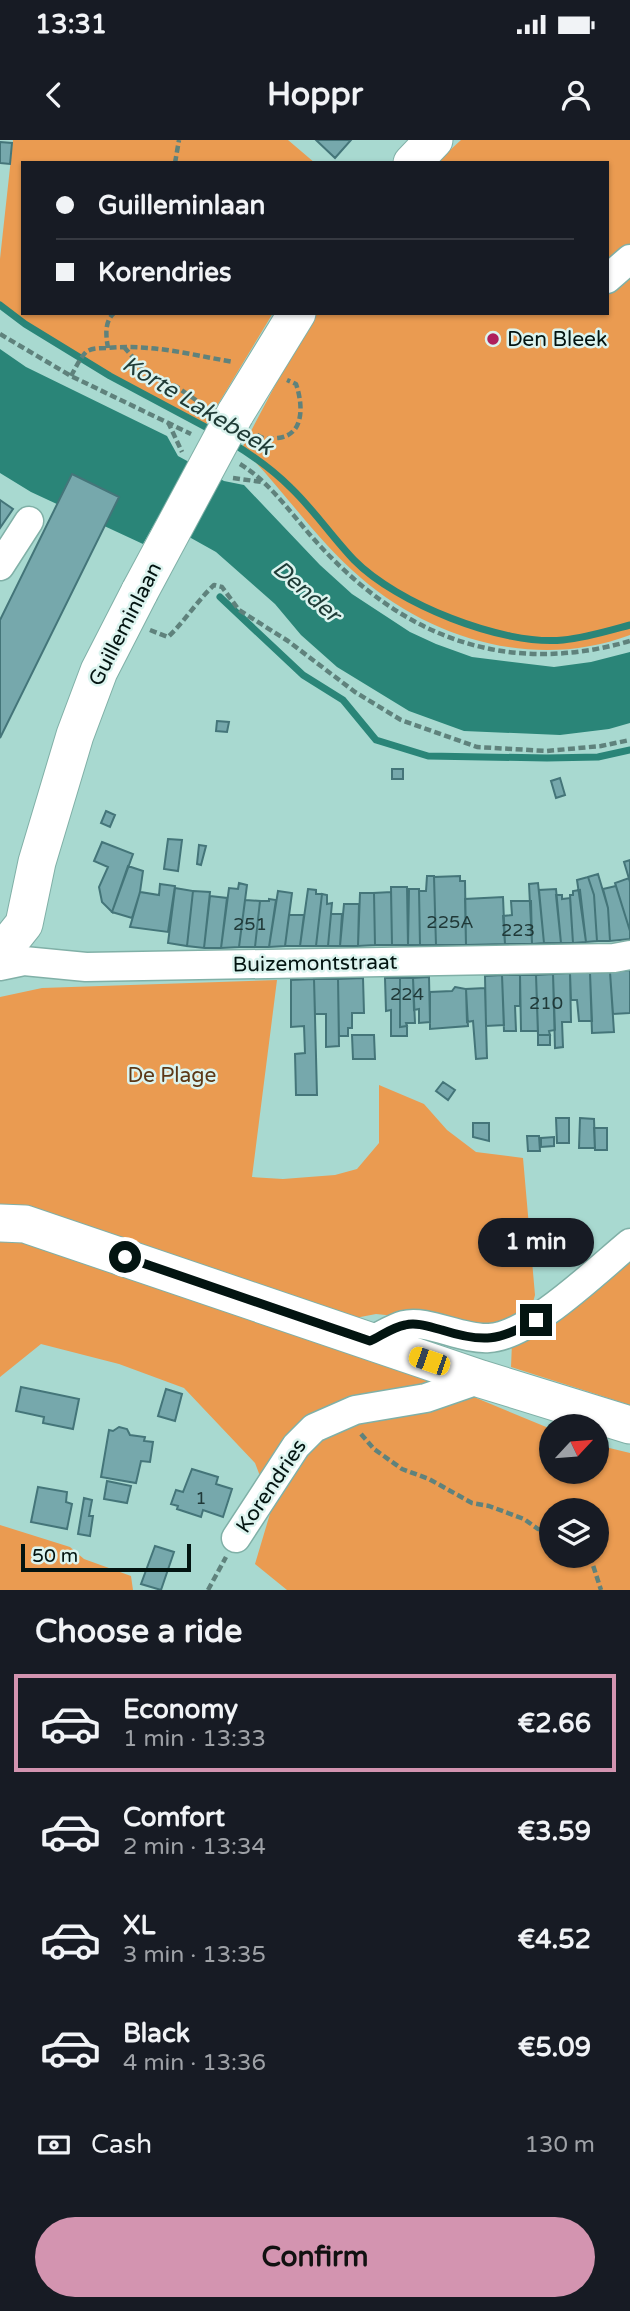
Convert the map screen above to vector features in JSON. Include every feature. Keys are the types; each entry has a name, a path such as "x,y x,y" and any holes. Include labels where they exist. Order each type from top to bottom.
{"main road":[{"path":"414,161 434,140"},
{"name":"Guilleminlaan","path":"0,954 24,924 37,862 75,735 99,671 235,414 296,315"},
{"path":"0,1223 25,1224 481,1378 630,1425"}],"street":[{"path":"609,277 630,259"},
{"path":"0,566 29,522"},
{"name":"Buizemontstraat","path":"0,966 24,961 86,967 614,958 630,955"},
{"path":"370,1341 405,1325 423,1325 461,1336 488,1338 509,1335 536,1320 630,1243"},
{"name":"Korendries","path":"236,1538 273,1480 304,1437 314,1428 371,1406 426,1398 481,1378"}],"path":[{"path":"175,161 179,140"},
{"path":"108,348 105,333 112,315"},
{"path":"0,334 201,439"},
{"path":"72,373 90,350 138,347 176,349 264,368"},
{"path":"232,459 253,472 270,488 355,581 404,616 429,629 482,647 532,656 568,654 630,642"},
{"path":"168,637 214,585 222,587 239,610 288,641 355,692 401,720 477,747 547,751 601,746 630,740"},
{"path":"344,1415 374,1448 402,1469 429,1479 472,1503 489,1506 524,1519 539,1529"},
{"name":"Korendries","path":"208,1590 236,1538"},
{"path":"594,1568 601,1590"}],"green space":[{"path":"13,140 288,140 313,161 21,161 21,315 272,315 205,426 74,355 0,305 0,259"},
{"path":"461,140 630,140 630,635 595,645 559,650 524,649 488,643 454,633 421,618 390,600 345,563 242,448 314,315 609,315 609,161 438,161"},
{"name":"De Plage","path":"277,980 252,1177 283,1179 335,1175 357,1169 379,1143 379,1085 424,1104 447,1130 476,1152 523,1158 535,1295 530,1313 509,1328 376,1314 350,1319 339,1341 539,1424 539,1484 609,1484 609,1448 630,1453 630,1590 287,1590 255,1564 272,1507 255,1463 184,1388 119,1364 41,1344 0,1377 0,997 42,988"},
{"path":"630,1257 630,1405 511,1367 512,1343"},
{"path":"0,1525 70,1547 84,1559 131,1576 133,1590 0,1590"}],"water":[{"name":"Dender","path":"0,349 26,367 167,436 178,456 224,481 244,485 320,565 352,594 410,632 472,657 554,667 591,662 630,652 630,723 609,729 560,735 464,731 409,711 337,667 301,635 275,604 216,552 157,519 143,544 31,492 0,473"}],"building":[{"path":"316,140 351,140 335,158"},
{"path":"0,142 12,143 10,164 0,163"},
{"path":"72,474 119,497 0,738 0,620"},
{"path":"0,500 13,509 0,528"},
{"path":"217,721 229,722 227,732 216,731"},
{"path":"392,769 403,769 403,779 392,779"},
{"path":"560,778 565,795 556,798 551,781"},
{"path":"106,811 115,815 110,827 101,823"},
{"path":"168,839 182,840 178,871 164,869"},
{"path":"102,842 133,854 112,912 102,902 99,887 108,867 94,861"},
{"path":"199,845 206,846 201,865 197,864"},
{"path":"630,860 630,882 624,862"},
{"path":"128,866 143,871 132,918 112,912"},
{"path":"598,874 608,908 610,941 597,941 594,895 588,877"},
{"path":"427,876 434,876 436,945 420,945 419,891 426,891"},
{"path":"460,876 460,881 465,881 466,945 436,945 434,877"},
{"path":"588,877 594,895 597,941 586,942 577,880"},
{"path":"629,878 630,882 630,931 615,883"},
{"path":"239,883 247,885 239,947 221,948 229,888 238,889"},
{"path":"538,883 544,943 532,944 529,884"},
{"path":"160,884 175,886 168,932 130,927 140,892 159,895"},
{"path":"616,886 630,939 610,941 608,908 603,889"},
{"path":"391,887 407,887 408,945 392,945"},
{"path":"175,888 193,891 187,946 168,943"},
{"path":"308,889 322,894 316,946 300,946"},
{"path":"409,889 419,889 420,945 408,945"},
{"path":"556,889 561,943 544,943 539,890"},
{"path":"580,890 586,942 573,943 570,895 573,895 573,891"},
{"path":"193,891 210,892 204,948 187,946"},
{"path":"278,891 292,893 285,946 269,947"},
{"path":"391,892 392,945 375,945 374,893"},
{"path":"360,893 374,893 375,945 358,946"},
{"path":"322,894 327,895 327,904 332,903 328,946 316,946"},
{"path":"556,895 562,895 562,899 570,898 573,943 561,943"},
{"path":"210,896 227,898 221,948 204,948"},
{"path":"503,897 505,944 466,945 465,899"},
{"path":"245,900 260,901 255,947 239,947"},
{"path":"276,900 269,947 255,947 260,901"},
{"path":"511,901 531,901 532,944 505,944 503,916 512,915"},
{"path":"344,904 359,904 358,946 340,946"},
{"path":"331,914 342,914 340,946 328,946"},
{"path":"289,915 304,915 300,946 285,946"},
{"path":"630,970 630,1013 613,1014 610,972"},
{"path":"610,972 614,1032 592,1033 590,973"},
{"path":"570,973 571,1022 562,1022 563,1047 555,1048 553,974"},
{"path":"570,973 590,973 592,1021 579,1021 577,1000 571,1000"},
{"path":"553,974 555,1030 549,1031 550,1035 538,1035 536,975"},
{"path":"502,975 520,975 520,1006 515,1006 516,1031 504,1031"},
{"path":"502,975 504,1025 486,1026 485,976"},
{"path":"520,975 536,975 538,1031 521,1031"},
{"path":"429,977 430,1022 419,1023 419,1009 414,1010 413,978"},
{"path":"363,978 364,1013 352,1013 352,1028 348,1028 348,1036 339,1036 338,979"},
{"path":"385,978 400,978 400,1027 407,1026 407,1036 391,1036 391,1010 386,1011"},
{"path":"400,978 413,978 415,1023 406,1023 407,1026 400,1027"},
{"path":"314,979 338,979 339,1046 326,1047 326,1014 315,1014"},
{"path":"314,979 317,1095 296,1095 295,1054 305,1053 304,1026 291,1027 291,980"},
{"path":"455,987 466,989 468,1026 430,1029 430,992 452,991"},
{"path":"485,988 487,1058 476,1059 473,1021 467,1022 466,989"},
{"path":"352,1035 374,1035 375,1059 353,1059"},
{"path":"538,1035 550,1035 550,1045 538,1045"},
{"path":"443,1082 455,1090 448,1100 436,1091"},
{"path":"556,1118 569,1118 569,1143 557,1143"},
{"path":"580,1118 594,1119 595,1148 579,1148"},
{"path":"473,1123 489,1123 489,1141 473,1137"},
{"path":"594,1128 607,1128 607,1150 595,1150"},
{"path":"527,1136 539,1136 540,1151 528,1151"},
{"path":"554,1137 554,1146 541,1147 541,1138"},
{"path":"21,1387 79,1399 73,1429 43,1423 44,1417 16,1411"},
{"path":"166,1389 182,1394 175,1421 158,1416"},
{"path":"119,1427 127,1429 130,1435 145,1437 144,1441 153,1442 150,1462 141,1461 136,1483 101,1477 109,1430 113,1431"},
{"path":"192,1469 218,1477 216,1484 232,1489 223,1517 203,1510 201,1517 177,1509 178,1506 171,1504 176,1490 183,1492"},
{"path":"107,1481 131,1486 127,1503 104,1499"},
{"path":"38,1487 67,1492 66,1502 72,1504 67,1529 31,1522"},
{"path":"84,1498 92,1500 89,1516 93,1516 90,1536 78,1534"},
{"path":"155,1546 174,1552 161,1590 141,1584"}],"waterway":[{"name":"Korte Lakebeek","path":"0,305 25,324 110,376 213,431"},
{"name":"Korte Lakebeek","path":"232,443 284,482 354,560 373,576 423,606 481,629 538,640 580,638 630,625"},
{"path":"220,597 303,675 343,700 376,740 428,756 598,757 630,750"}],"place":[{"name":"Den Bleek","path":"493,339"}],"route":[{"path":"125,1257 370,1341 405,1325 423,1325 461,1336 488,1338 509,1335 536,1320"}]}
